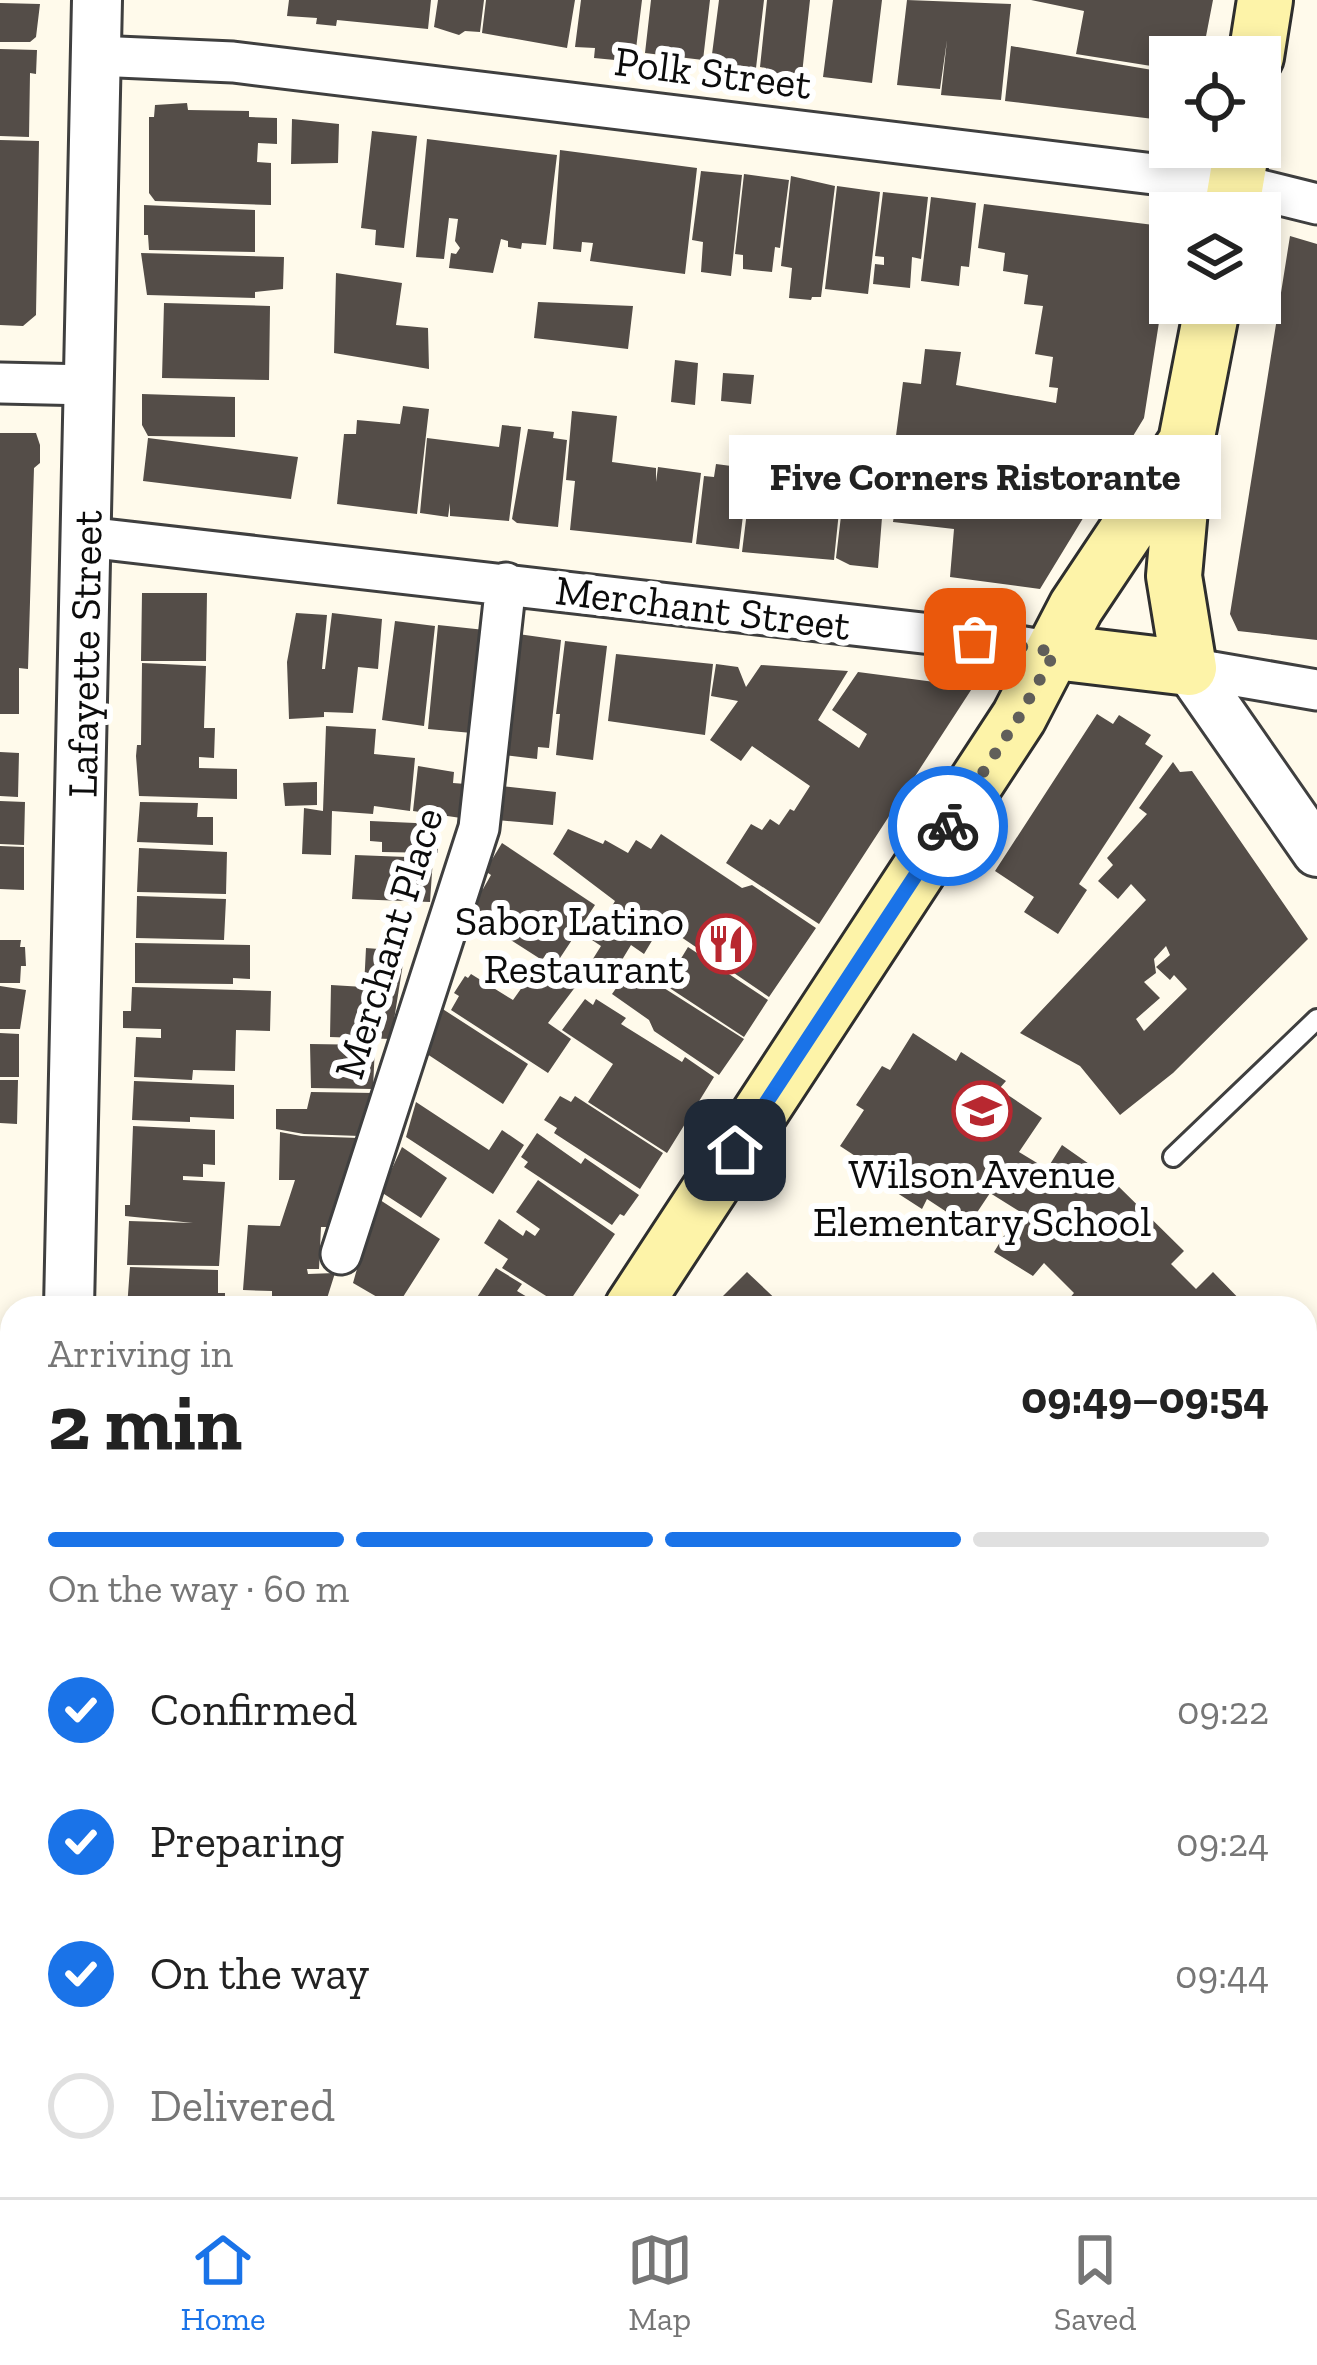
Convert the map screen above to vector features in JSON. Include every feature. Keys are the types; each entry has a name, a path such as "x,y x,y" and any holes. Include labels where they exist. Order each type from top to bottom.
{"main road":[{"path":"1259,36 1265,0"},
{"path":"1189,668 1174,576 1186,442 1210,324"},
{"path":"640,1296 1019,717 1076,607 1186,442"},
{"name":"Merchant Street","path":"1055,652 1189,668"}],"street":[{"name":"Lafayette Street","path":"69,1296 97,0"},
{"name":"Polk Street","path":"95,56 233,62 1236,181 1317,204"},
{"path":"0,383 92,385"},
{"name":"Merchant Street","path":"86,537 506,583 1055,652"},
{"name":"Merchant Place","path":"341,1254 479,828 506,583"},
{"path":"1189,668 1317,852"},
{"name":"Merchant Street","path":"1189,668 1317,690"}],"lane":[{"path":"1173,1156 1317,1019"}],"building":[{"path":"289,0 431,0 428,29 337,20 336,26 316,24 317,18 287,16"},
{"path":"438,0 484,0 480,32 459,35 434,27"},
{"path":"486,0 575,0 567,48 482,33"},
{"path":"581,0 642,0 635,57 594,58 595,48 575,47"},
{"path":"651,0 710,0 703,60 645,53"},
{"path":"719,0 764,0 756,68 711,62"},
{"path":"767,0 810,0 802,74 765,73 766,68 760,67"},
{"path":"833,0 882,0 872,83 823,77"},
{"path":"907,0 1011,4 1001,100 941,95 947,40 940,89 897,85"},
{"path":"1031,0 1213,0 1206,36 1149,36 1149,66 1076,54 1084,11"},
{"path":"0,3 40,4 36,37 30,42 0,42"},
{"path":"1011,46 1149,69 1149,118 1005,101"},
{"path":"0,49 37,50 36,74 30,73 29,137 0,136"},
{"path":"187,103 188,110 249,111 249,117 277,118 277,144 258,143 257,162 271,163 271,205 155,201 149,193 149,117 154,117 155,105"},
{"path":"292,119 339,124 338,163 291,164"},
{"path":"372,131 417,136 404,248 375,245 376,230 361,228"},
{"path":"427,139 557,155 546,245 522,243 521,249 508,247 508,241 501,239 493,273 449,268 451,253 460,248 455,241 458,219 449,218 444,259 416,257"},
{"path":"0,140 39,141 36,315 23,326 0,325"},
{"path":"560,150 697,168 685,274 590,261 593,243 582,242 581,252 553,249"},
{"path":"701,171 742,175 731,276 701,272 703,242 692,240"},
{"path":"744,174 789,180 772,272 743,269 743,255 735,254"},
{"path":"791,176 835,186 821,297 811,300 789,298 792,268 781,266"},
{"path":"837,186 880,192 868,294 825,289"},
{"path":"883,192 928,197 921,259 912,257 910,288 873,284 875,264 884,265 884,257 875,256"},
{"path":"931,197 976,203 969,267 961,266 959,286 921,281"},
{"path":"984,204 1149,224 1149,324 1159,324 1144,418 1040,589 950,577 954,529 893,522 900,475 891,474 903,382 921,384 925,349 961,352 956,385 1056,403 1058,388 1049,387 1053,357 1035,354 1043,306 1024,304 1028,275 1003,271 1005,253 978,248"},
{"path":"144,205 255,210 255,252 149,250"},
{"path":"1290,236 1317,244 1317,640 1238,631 1230,614 1276,324 1281,324"},
{"path":"141,253 284,257 283,289 255,292 255,298 147,295"},
{"path":"336,273 402,283 396,325 428,328 429,369 334,353"},
{"path":"538,302 633,306 628,349 534,338"},
{"path":"164,303 270,306 269,380 162,378"},
{"path":"675,360 698,363 695,405 671,402"},
{"path":"723,373 754,375 751,404 721,401"},
{"path":"142,394 235,397 235,437 148,436 142,425"},
{"path":"403,406 429,409 417,514 337,504 344,434 356,434 357,420 400,424"},
{"path":"572,411 617,416 612,462 656,468 656,482 658,467 701,473 692,543 570,530 575,481 566,480"},
{"path":"502,425 521,427 509,521 450,516 450,503 448,517 420,513 427,438 499,447"},
{"path":"528,429 554,432 553,438 567,440 558,527 512,519"},
{"path":"0,433 36,433 40,445 40,463 34,468 28,669 19,668 19,714 0,714"},
{"path":"148,438 298,457 291,499 143,481"},
{"path":"817,450 845,453 834,560 742,552 753,463 782,467 779,496 811,500"},
{"path":"716,464 739,467 737,480 747,482 739,549 696,544 704,476 714,477"},
{"path":"846,474 885,480 878,568 836,558"},
{"path":"142,593 207,593 206,661 141,661"},
{"path":"296,613 327,615 322,669 332,613 382,619 378,669 358,667 353,713 324,712 324,717 289,719 287,662"},
{"path":"395,621 435,626 424,726 382,720"},
{"path":"438,625 485,630 472,733 428,729"},
{"path":"518,634 561,640 549,748 538,747 537,759 503,755"},
{"path":"565,641 607,646 593,760 556,755"},
{"path":"616,654 713,664 705,735 608,721"},
{"path":"142,663 206,666 204,728 215,728 214,758 199,757 199,768 237,769 237,799 139,796 136,756 137,745 141,745"},
{"path":"716,664 738,667 746,687 761,665 848,671 818,720 859,748 867,734 832,710 858,672 973,687 819,924 726,863 751,824 762,830 770,819 779,825 810,786 752,746 741,761 710,740 738,701 711,696"},
{"path":"1097,714 1113,724 1119,715 1151,735 1145,744 1163,756 1079,884 1087,890 1058,934 1024,912 1034,897 995,871"},
{"path":"326,726 376,729 374,754 415,758 410,811 374,806 373,814 332,811 331,855 302,854 304,808 323,811"},
{"path":"0,752 19,753 18,797 0,796"},
{"path":"1173,762 1180,772 1192,771 1308,939 1173,1073 1120,1115 1080,1066 1020,1033 1146,900 1131,884 1118,899 1098,881 1113,865 1107,858 1147,814 1139,808","holes":["1166,946 1170,955 1156,967 1170,980 1174,975 1187,989 1144,1031 1136,1019 1160,998 1144,982 1156,973 1154,959"]},
{"path":"418,766 454,772 453,783 466,784 461,818 413,811"},
{"path":"317,782 317,805 285,806 283,783"},
{"path":"501,786 556,792 553,825 497,820"},
{"path":"0,801 25,802 24,845 0,844"},
{"path":"140,802 198,803 197,817 213,817 213,845 137,842"},
{"path":"370,821 438,824 438,853 382,852 382,842 370,841"},
{"path":"568,829 628,853 636,840 651,849 661,834 742,888 752,885 816,928 769,997 662,924 644,954 631,945 608,983 600,978 594,988 581,978 601,946 592,940 615,901 553,854"},
{"path":"502,843 595,905 558,961 547,953 542,960 472,915 468,905 472,894 483,889 491,875 485,871"},
{"path":"0,846 24,847 24,890 0,889"},
{"path":"139,848 227,852 226,894 137,892"},
{"path":"355,855 433,858 430,902 352,899"},
{"path":"137,896 226,899 224,940 136,938"},
{"path":"0,940 21,940 20,947 25,947 26,966 21,966 20,983 0,983"},
{"path":"135,943 250,945 250,979 233,978 233,984 135,983"},
{"path":"688,947 768,1000 744,1037 665,985"},
{"path":"366,948 405,951 391,1039 330,1037 331,985 364,987"},
{"path":"540,962 576,986 548,1023 571,1039 548,1073 451,1010 459,996 454,993 465,976 471,974 513,1000"},
{"path":"631,967 744,1039 719,1075 654,1031 649,1020 612,994"},
{"path":"0,986 26,990 20,1029 0,1029"},
{"path":"132,987 271,991 270,1031 236,1030 235,1071 193,1070 192,1080 134,1077 136,1037 161,1038 161,1029 123,1028 123,1011 131,1011"},
{"path":"585,999 593,1005 596,999 626,1018 621,1024 714,1077 667,1153 588,1102 613,1064 562,1030"},
{"path":"438,1006 528,1064 503,1104 424,1052"},
{"path":"0,1033 19,1034 19,1077 0,1077"},
{"path":"913,1033 956,1061 961,1052 1006,1081 999,1089 1042,1118 1019,1152 1047,1169 1062,1145 1112,1180 1184,1251 1171,1264 1196,1289 1213,1272 1236,1296 1071,1296 1074,1293 1044,1263 1033,1276 994,1252 1019,1211 990,1193 968,1226 927,1199 922,1209 877,1180 881,1173 840,1146 864,1110 856,1105 882,1066 890,1070"},
{"path":"310,1044 375,1045 373,1089 311,1088"},
{"path":"0,1080 18,1080 17,1124 0,1123"},
{"path":"134,1081 234,1085 234,1119 132,1120"},
{"path":"311,1092 374,1093 360,1136 276,1129 276,1109 307,1109"},
{"path":"560,1096 571,1102 575,1096 663,1153 640,1189 554,1133 557,1128 544,1120"},
{"path":"416,1102 489,1150 502,1130 524,1145 493,1194 406,1137"},
{"path":"133,1126 215,1130 215,1165 203,1164 203,1177 183,1176 183,1180 225,1182 219,1266 127,1265 129,1221 193,1223 125,1216 125,1205 130,1205"},
{"path":"280,1132 359,1138 334,1227 321,1227 319,1269 307,1269 308,1274 335,1273 328,1296 272,1296 272,1291 243,1290 248,1225 280,1226 295,1180 279,1180"},
{"path":"537,1133 581,1164 585,1158 639,1195 624,1216 620,1214 612,1225 524,1167 528,1162 521,1157"},
{"path":"402,1147 447,1178 421,1218 381,1192"},
{"path":"538,1180 615,1234 573,1296 546,1296 502,1268 508,1259 484,1243 499,1219 523,1236 526,1230 535,1236 540,1229 516,1212"},
{"path":"377,1198 440,1239 404,1296 375,1296 353,1283"},
{"path":"130,1267 218,1270 218,1293 225,1293 225,1296 128,1296"},
{"path":"496,1268 522,1284 517,1291 526,1296 478,1296"},
{"path":"747,1272 772,1296 723,1296"}],"way so far":[{"path":"948,826 1055,652 975,639"}],"place":[{"name":"Five Corners Ristorante","path":"975,639"},
{"name":"Sabor Latino Restaurant","path":"726,944"},
{"name":"Wilson Avenue Elementary School","path":"982,1111"}],"route":[{"path":"735,1150 948,826"}]}
